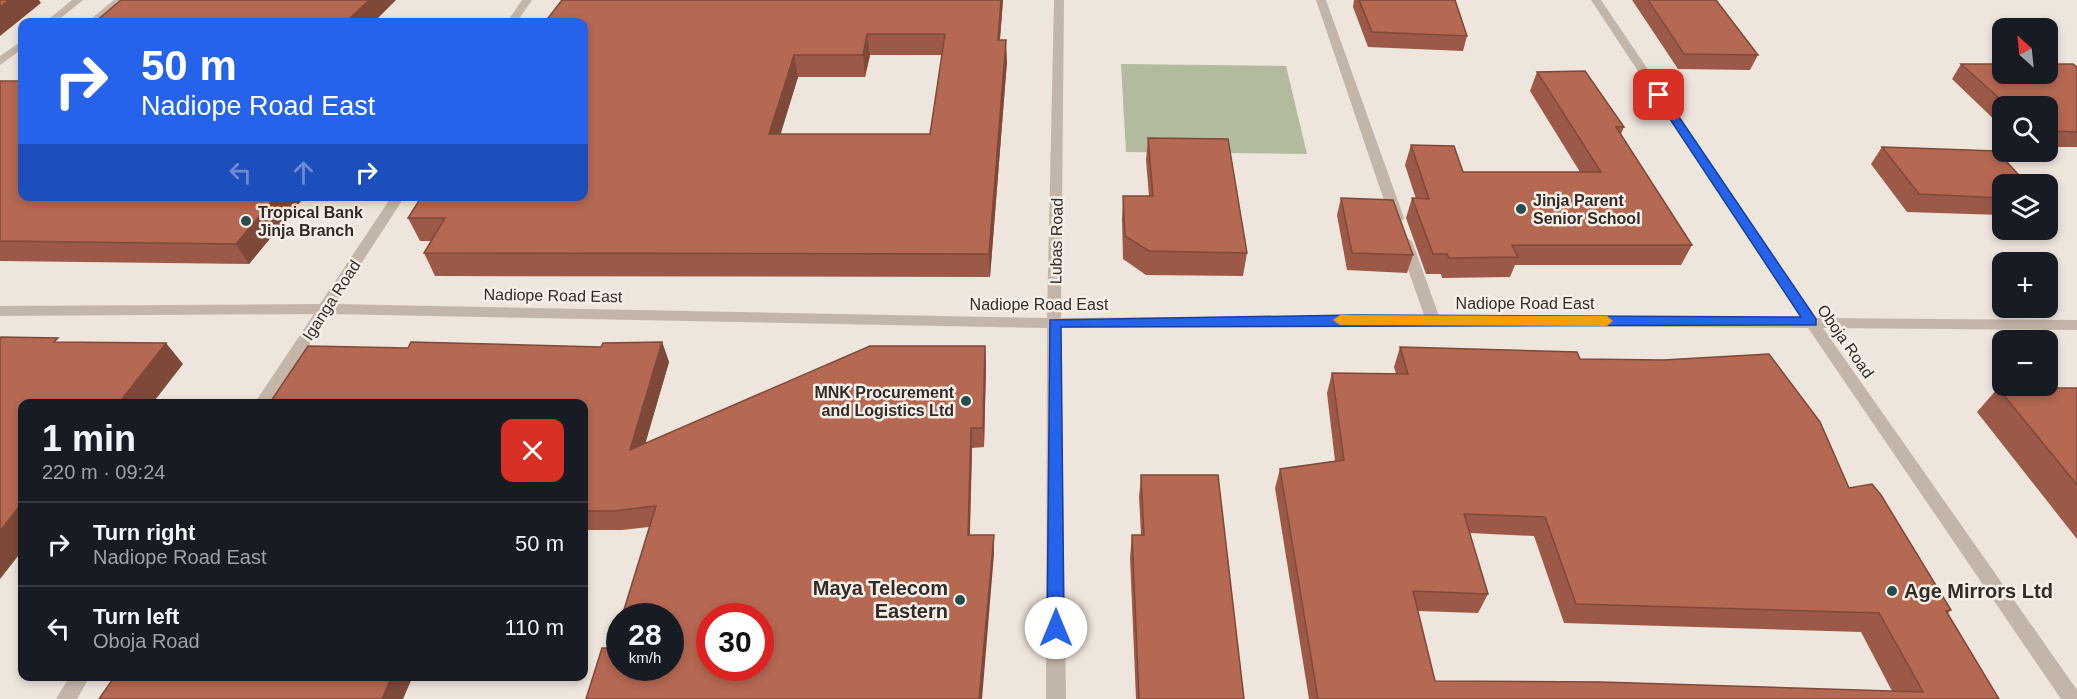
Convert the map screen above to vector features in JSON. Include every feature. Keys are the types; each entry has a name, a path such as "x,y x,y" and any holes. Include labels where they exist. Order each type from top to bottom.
{"street":[{"path":"55,18 78,0"},
{"path":"97,18 120,0"},
{"path":"515,18 527,0"},
{"name":"Lubas Road","path":"1056,699 1054,323 1059,0"},
{"path":"1322,0 1433,320"},
{"name":"Oboja Road","path":"1596,0 1811,322 2072,699"},
{"path":"0,62 18,47"},
{"name":"Iganga Road","path":"265,399 396,201"},
{"name":"Nadiope Road East","path":"0,311 326,309 1054,323 1433,320 2077,325"},
{"path":"66,699 78,681"}],"green space":[{"path":"1121,64 1286,66 1307,154 1126,152"}],"building":[{"path":"0,0 9,0 0,7"},
{"path":"121,0 369,0 350,18 100,18"},
{"path":"562,0 1001,0 998,40 1006,40 989,254 424,253 445,218 408,218 419,201 588,201 588,18 548,18","holes":["867,34 945,34 930,134 769,134 794,55 863,55"]},
{"path":"1359,0 1455,0 1467,36 1372,32"},
{"path":"1648,0 1716,0 1758,55 1684,54"},
{"path":"1961,64 1992,64 1992,84 2058,84 2058,64 2073,64 2077,67 2077,132 2058,131 2058,96 1997,96"},
{"path":"1585,71 1624,127 1616,127 1692,245 1512,245 1518,257 1449,258 1447,254 1433,254 1412,198 1429,199 1411,145 1454,146 1463,172 1601,172 1537,72"},
{"path":"0,81 18,81 18,201 272,201 236,244 0,241"},
{"path":"1148,138 1228,139 1247,253 1149,251 1125,236 1123,196 1153,196"},
{"path":"1882,147 1992,151 1992,162 2007,162 2018,174 1992,174 1992,198 1919,194"},
{"path":"1341,198 1393,200 1413,255 1352,253"},
{"path":"0,338 58,338 54,342 166,343 122,399 18,399 18,508 0,531"},
{"path":"411,342 601,347 603,343 662,342 630,450 870,346 985,346 983,428 971,428 968,535 994,535 979,699 586,699 602,648 606,648 606,681 684,681 684,603 626,603 656,506 614,511 588,511 588,399 272,399 308,346 408,348"},
{"path":"1400,347 1577,352 1580,359 1663,360 1769,354 1820,422 1849,488 1872,484 1881,495 1951,610 1946,611 1999,699 1318,699 1280,469 1344,460 1332,373 1408,374","holes":["1464,514 1545,517 1576,604 1879,613 1923,692 1601,682 1435,681 1413,591 1488,594"]},
{"path":"2058,388 2077,388 2077,485 2005,396 2058,396"},
{"path":"1141,475 1218,475 1244,699 1139,699 1132,535 1144,535"},
{"path":"112,681 390,681 382,699 99,699"}],"slow traffic":[{"path":"1340,320 1607,321"}],"place":[{"name":"Jinja Parent Senior School","path":"1521,209"},
{"name":"Tropical Bank Jinja Branch","path":"246,221"},
{"name":"MNK Procurement and Logistics Ltd","path":"966,401"},
{"name":"Age Mirrors Ltd","path":"1892,591"},
{"name":"Maya Telecom Eastern","path":"960,600"}],"route":[{"path":"1056,628 1054,323 1355,320 1811,322 1659,95"}]}
